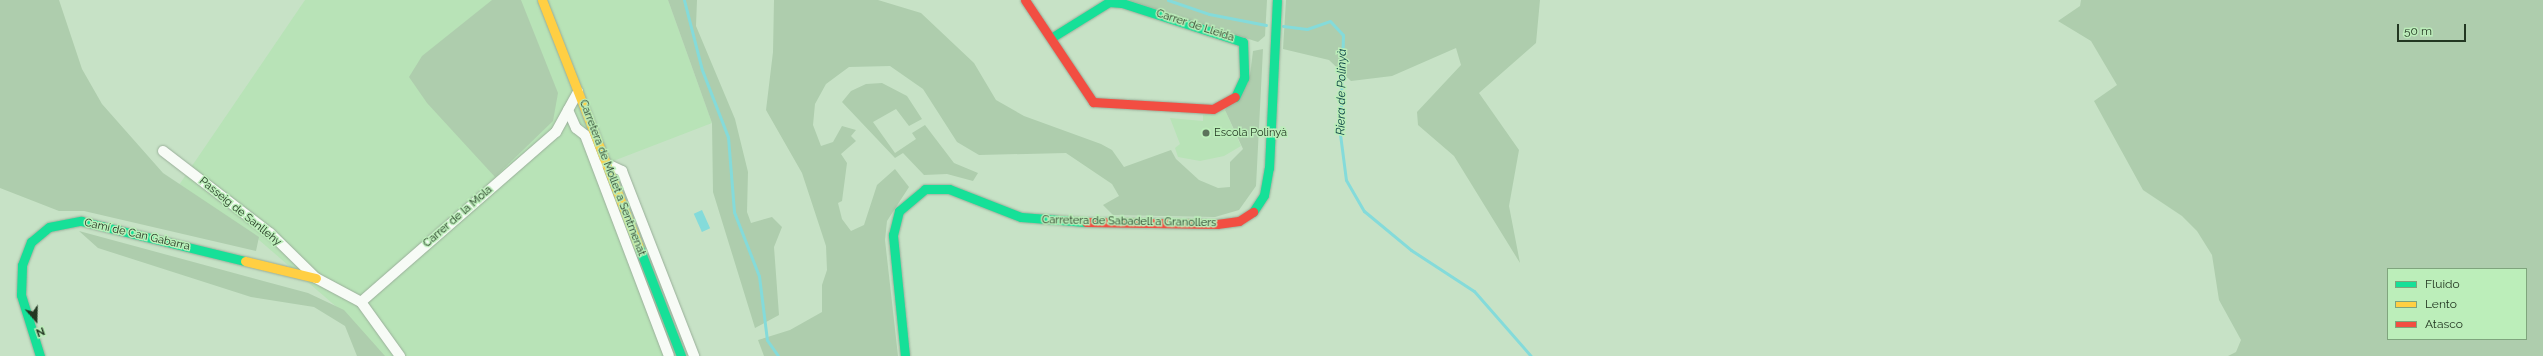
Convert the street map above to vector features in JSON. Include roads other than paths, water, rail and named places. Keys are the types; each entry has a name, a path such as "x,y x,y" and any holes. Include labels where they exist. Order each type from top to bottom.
{"street":[{"name":"Carretera de Mollet a Sentmenat","path":"542,0 681,356"},
{"path":"1025,0 1051,38"},
{"name":"Carretera de Sabadell a Granollers","path":"905,356 893,235 899,211 925,189 949,189 1021,217 1047,221 1217,224 1239,221 1253,212 1264,195 1268,168 1277,0"},
{"name":"Carrer de Lleida","path":"1109,2 1122,3 1243,42 1246,61 1236,97 1213,109 1093,102 1051,38 1109,2"},
{"name":"Carrer de la Mola","path":"361,302 556,132 578,92"},
{"path":"568,110 576,128 585,135 669,356"},
{"name":"Carrer de la Mola","path":"556,132 591,126"},
{"name":"Passeig de Sanllehy","path":"163,151 270,233 316,278 361,302 400,356"},
{"path":"605,163 622,171 694,356"},
{"name":"Camí de Can Gabarra","path":"40,356 21,295 22,265 31,242 49,227 81,221 316,278"}],"water":[{"path":"702,210 710,228 702,232 694,214"}],"waterway":[{"path":"684,0 702,70 728,137 734,212 759,276 767,340 778,356"},
{"name":"Riera de Polinyà","path":"1168,0 1209,14 1266,25"},
{"name":"Riera de Polinyà","path":"1283,26 1307,29 1330,21 1343,35 1340,134 1346,180 1364,211 1411,250 1474,291 1531,356"}],"place":[{"name":"Escola Polinyà","path":"1206,133"}]}
